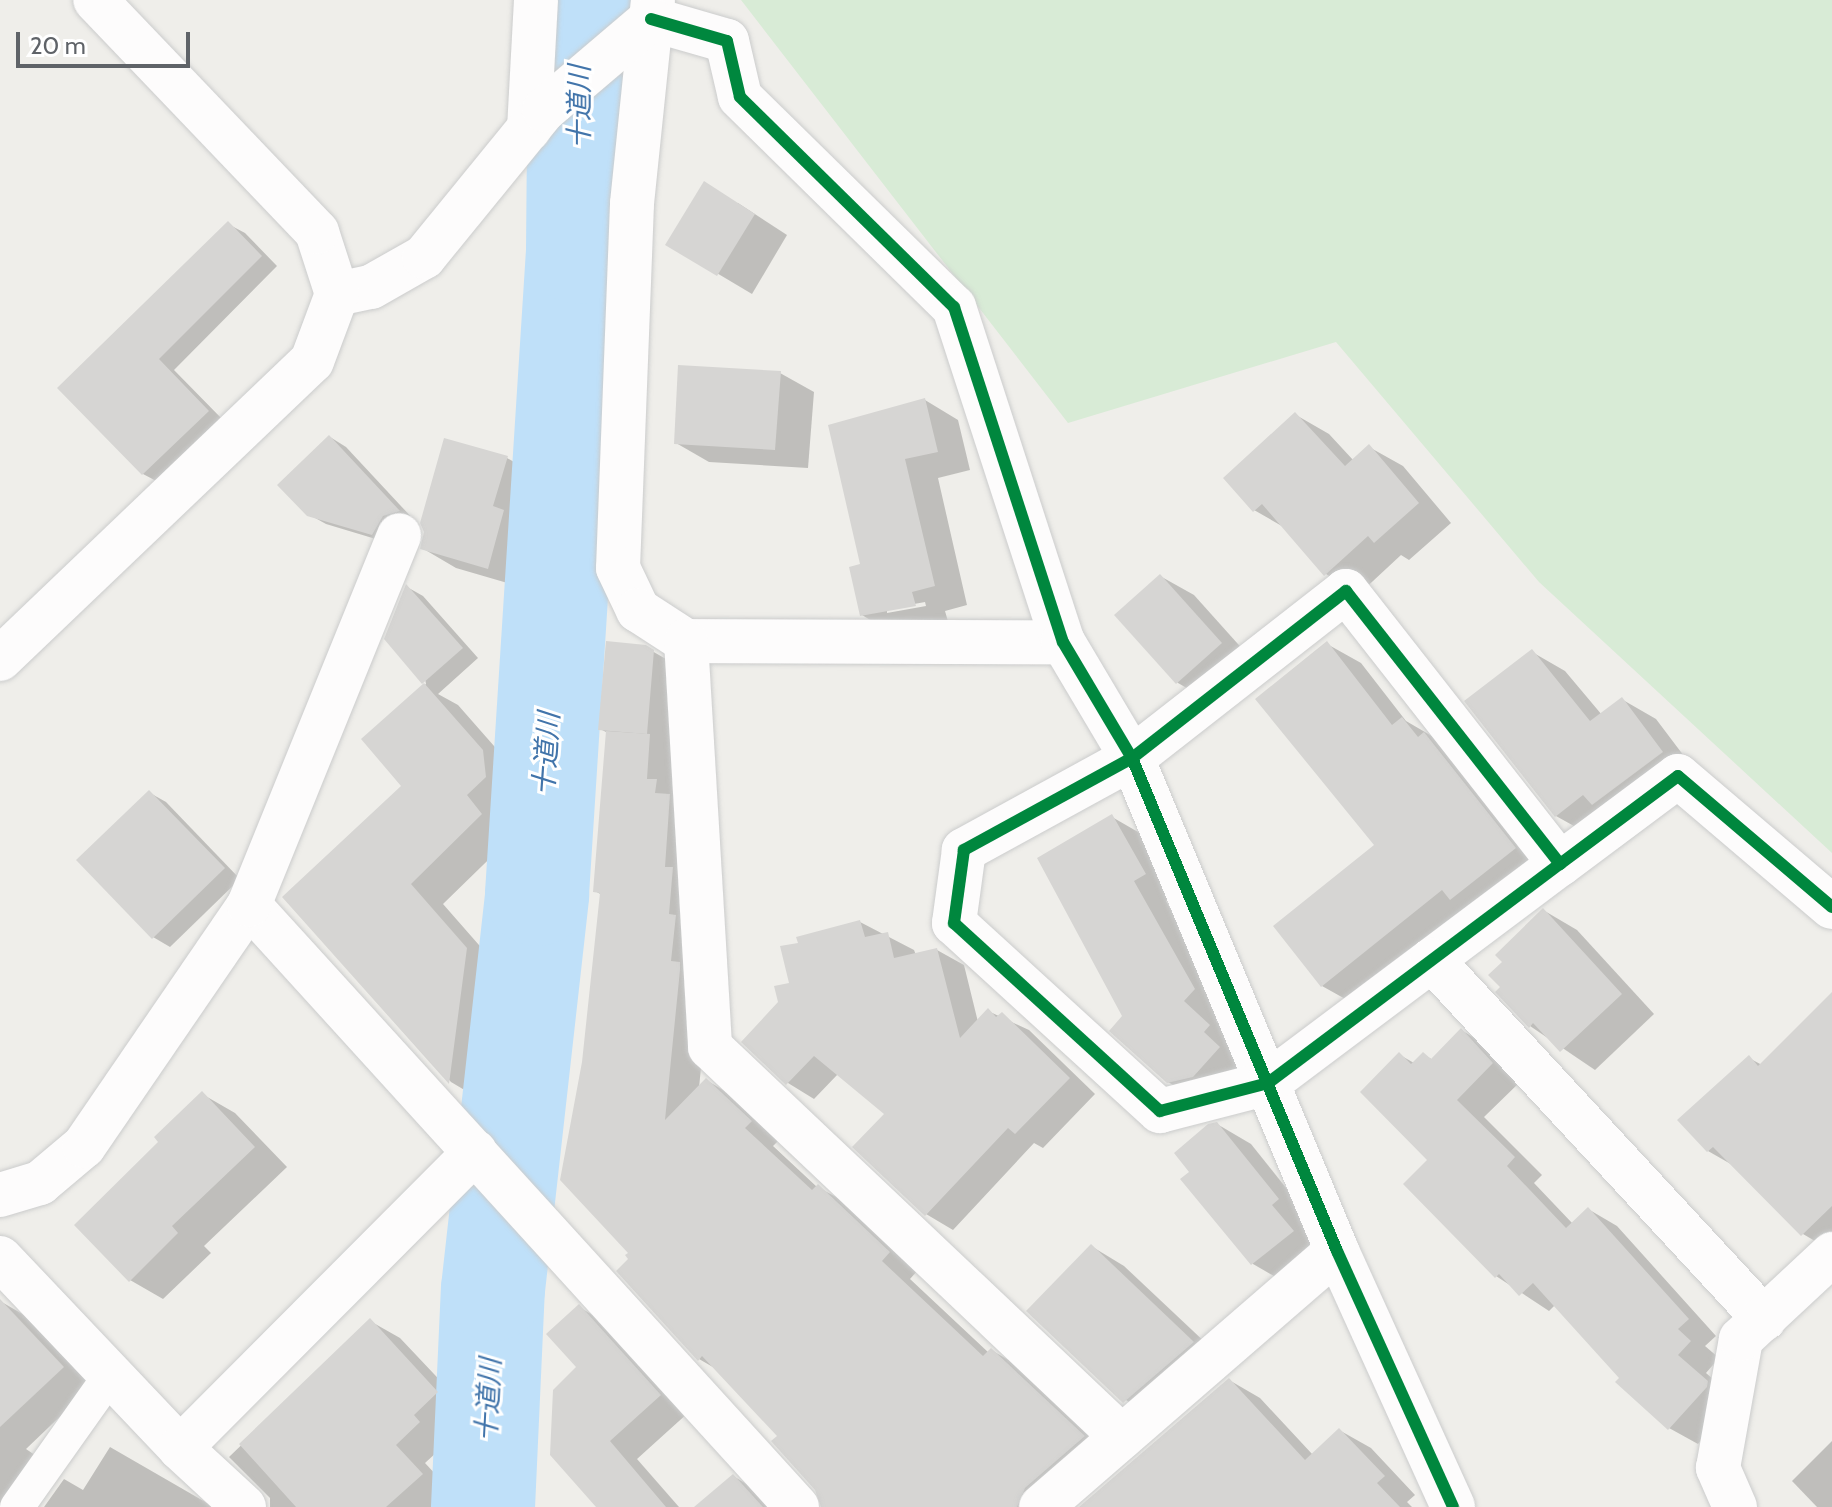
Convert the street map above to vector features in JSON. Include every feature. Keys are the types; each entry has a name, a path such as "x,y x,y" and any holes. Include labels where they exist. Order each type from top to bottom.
{"street":[{"path":"0,659 312,361 337,294 317,232 95,0"},
{"path":"536,0 536,120"},
{"path":"337,294 371,287 424,257 536,120 617,48 652,9"},
{"path":"652,9 632,204 618,568 638,610 686,641 1063,642"},
{"path":"652,9 727,41 740,97 954,307 1063,642 1132,758 1337,1251 1449,1505"},
{"path":"0,1195 40,1183 84,1146 249,905 399,535"},
{"path":"1560,864 1346,591 1132,758 964,850 954,923 1160,1111 1268,1083 1678,776 1832,907"},
{"path":"686,641 710,1047 1122,1437"},
{"path":"249,905 797,1507"},
{"path":"1432,960 1764,1319"},
{"path":"180,1448 475,1152"},
{"path":"1041,1507 1337,1251"},
{"path":"1735,1507 1718,1468 1741,1339 1832,1254"},
{"path":"0,1258 180,1448 244,1507"}],"lane":[{"path":"17,1507 111,1374"}],"green space":[{"path":"741,0 1832,0 1832,853 1539,582 1336,342 1068,423"}],"building":[{"path":"704,181 755,214 717,276 665,245"},
{"path":"228,221 262,256 159,359 209,411 142,475 57,388"},
{"path":"678,365 781,371 775,450 674,444"},
{"path":"925,398 938,452 905,459 935,586 912,592 916,606 860,616 849,567 860,564 828,425"},
{"path":"1295,412 1345,466 1369,444 1419,503 1374,543 1368,536 1324,576 1262,504 1253,512 1223,478"},
{"path":"329,435 400,511 383,516 372,535 307,516 277,485"},
{"path":"444,438 508,456 493,506 504,510 488,569 420,549 424,532 420,523"},
{"path":"1160,574 1222,643 1176,684 1114,615"},
{"path":"406,584 463,648 422,684 384,639"},
{"path":"606,641 646,645 654,650 647,734 598,730"},
{"path":"1327,641 1392,725 1402,717 1418,737 1424,732 1516,848 1450,900 1442,890 1321,987 1273,926 1374,845 1255,699"},
{"path":"1532,649 1590,721 1622,697 1663,752 1592,805 1583,795 1555,817 1464,701"},
{"path":"424,683 483,750 486,777 467,795 482,814 411,884 467,948 449,1084 282,897 401,786 361,739"},
{"path":"606,731 650,734 647,779 657,779 655,793 670,794 665,867 673,867 669,914 676,915 671,961 680,962 680,970 665,1120 706,1078 752,1121 745,1128 812,1190 818,1184 890,1252 882,1261 983,1356 991,1348 1085,1436 1025,1488 1017,1507 821,1507 815,1490 771,1441 777,1436 702,1356 698,1361 616,1271 628,1259 625,1255 628,1253 560,1180 582,1062 600,893 593,892"},
{"path":"149,790 225,868 152,939 76,860"},
{"path":"1112,814 1146,874 1134,881 1195,989 1184,1001 1210,1025 1204,1032 1220,1047 1193,1077 1167,1083 1109,1031 1122,1016 1037,858"},
{"path":"1543,908 1622,994 1560,1052 1533,1023 1529,1028 1495,992 1500,987 1488,975 1502,962 1495,955"},
{"path":"860,920 865,937 888,932 894,958 937,948 960,1038 988,1008 996,1017 1002,1012 1070,1078 1015,1134 1008,1128 925,1216 852,1147 884,1114 814,1056 786,1085 741,1042 778,1002 774,986 789,983 780,946 798,943 796,937"},
{"path":"1832,992 1832,1206 1801,1236 1713,1147 1707,1152 1677,1120 1749,1055 1758,1066"},
{"path":"1461,1028 1493,1063 1457,1100 1515,1157 1507,1166 1566,1228 1588,1207 1689,1319 1678,1329 1691,1341 1678,1355 1708,1381 1707,1387 1668,1430 1615,1382 1619,1378 1533,1283 1519,1296 1499,1274 1495,1278 1403,1184 1427,1160 1360,1092 1399,1052 1411,1064 1423,1052 1431,1059"},
{"path":"202,1091 255,1147 172,1226 178,1233 129,1282 74,1225 158,1142 154,1137"},
{"path":"1217,1122 1279,1199 1272,1205 1294,1231 1251,1265 1180,1179 1189,1172 1174,1153 1208,1124"},
{"path":"1091,1244 1194,1342 1123,1403 1026,1311"},
{"path":"0,1299 64,1367 0,1427"},
{"path":"579,1304 661,1395 610,1441 666,1507 596,1507 550,1455 553,1390 576,1367 546,1334"},
{"path":"370,1318 438,1392 414,1415 420,1422 396,1445 423,1474 386,1507 296,1507 239,1444"},
{"path":"1229,1378 1305,1460 1339,1428 1385,1476 1377,1483 1400,1507 1079,1507"},
{"path":"733,1474 763,1507 694,1507"}],"waterway":[{"name":"十道川","path":"483,1507 493,1289 537,894 578,252 580,0"}],"cycle path":[{"path":"651,19 727,41 740,97 954,307 1063,642 1132,758 1337,1251 1453,1507"},
{"path":"1560,864 1346,591 1132,758 964,850 954,923 1160,1111 1268,1083 1678,776 1832,907"}]}
